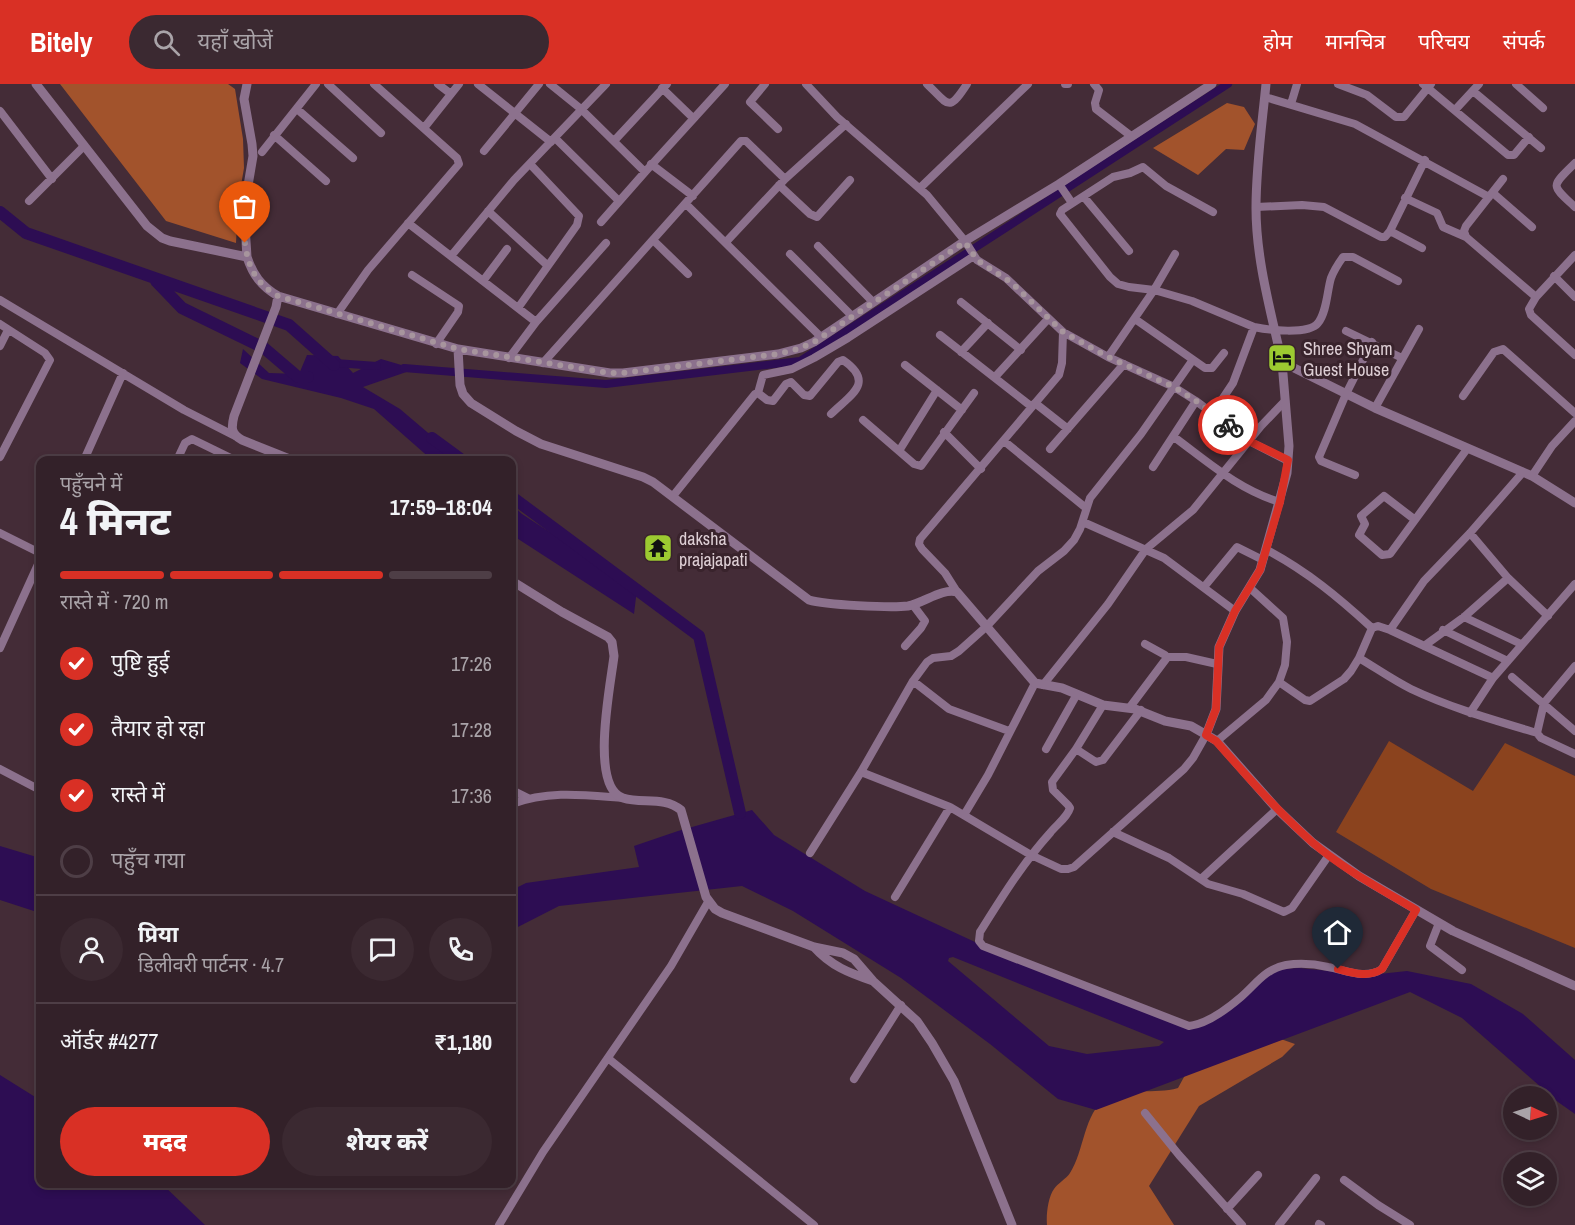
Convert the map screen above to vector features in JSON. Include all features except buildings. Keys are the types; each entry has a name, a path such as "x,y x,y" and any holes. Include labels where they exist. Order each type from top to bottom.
{"street":[{"path":"36,84 154,233 170,241 247,256"},
{"path":"247,84 244,99 252,144 244,209 247,256 253,274 261,284 278,296 436,344 458,353 510,358 610,373 801,348 966,243 1061,186 1131,136 1212,84"},
{"path":"262,152 316,84"},
{"path":"328,84 381,133"},
{"path":"337,314 357,284 459,164 457,158 374,84"},
{"path":"438,84 451,94"},
{"path":"424,128 459,84"},
{"path":"478,84 553,140 620,201"},
{"path":"484,151 540,84"},
{"path":"551,84 581,109 645,172"},
{"path":"451,256 530,164 606,84"},
{"path":"601,222 724,84"},
{"path":"765,84 750,102 777,129"},
{"path":"806,84 846,124 920,188 980,262 1012,283 1063,332 1108,357 1174,387 1249,441 1288,460"},
{"path":"927,84 945,102 953,103 967,84"},
{"path":"920,188 1028,84"},
{"path":"1095,84 1099,90 1095,103 1096,109 1131,136"},
{"path":"861,772 950,807 1031,855 1061,869 1068,869 1074,867 1184,769 1193,758 1206,735 1216,709 1219,647 1265,555 1280,502 1288,460 1289,446 1282,362 1259,251 1256,207 1266,84"},
{"path":"1291,104 1298,84"},
{"path":"1338,84 1367,96 1400,118 1404,117 1427,85 1508,155 1515,155 1529,137"},
{"path":"1516,84 1543,108"},
{"path":"614,141 665,86 693,118"},
{"path":"1455,110 1476,87 1541,148"},
{"path":"1265,97 1355,124 1491,195 1532,226"},
{"path":"297,109 353,158"},
{"path":"0,111 52,179"},
{"path":"726,242 782,182 846,124"},
{"path":"274,135 326,181"},
{"path":"543,363 715,169 744,140 810,214 817,217 850,180"},
{"path":"29,201 84,146"},
{"path":"1256,207 1314,205 1335,211 1381,237 1388,235 1425,160"},
{"path":"1575,163 1555,186 1575,207"},
{"path":"518,308 577,225 579,216 530,164"},
{"path":"651,164 693,196"},
{"path":"1213,212 1166,186 1143,166 1130,173 1113,177 1084,197 1070,200 1061,211 1061,216 1118,284 1154,290 1218,310 1254,327 1310,329 1318,324 1332,276 1343,257 1353,257 1398,281"},
{"path":"1466,237 1464,231 1466,226 1503,179"},
{"path":"1061,186 1070,200"},
{"path":"1084,197 1129,251"},
{"path":"1405,198 1437,213 1443,228 1466,237 1536,297"},
{"path":"686,204 821,337"},
{"path":"488,211 547,265"},
{"path":"408,223 536,322"},
{"path":"1390,231 1422,248"},
{"path":"653,240 688,274"},
{"path":"510,358 536,322 606,243"},
{"path":"818,246 873,302"},
{"path":"483,280 507,249"},
{"path":"790,254 852,316"},
{"path":"1108,357 1154,290 1175,254"},
{"path":"1575,255 1536,297 1529,309 1531,315 1575,355"},
{"path":"673,496 752,396 758,393 763,375 792,369 822,353 974,256"},
{"path":"412,275 459,306 458,312 436,344"},
{"path":"1554,276 1575,297"},
{"path":"235,436 232,424 276,307 278,296"},
{"path":"0,300 184,410 235,436 282,456"},
{"path":"962,302 1021,350"},
{"path":"995,377 1048,319"},
{"path":"1135,319 1192,361 1209,369 1224,353"},
{"path":"961,352 988,323"},
{"path":"0,324 45,353 50,360 0,457"},
{"path":"1213,413 1233,383 1254,327"},
{"path":"1375,408 1419,329"},
{"path":"0,346 8,330"},
{"path":"1346,331 1402,358"},
{"path":"1063,332 1061,369 981,469 920,539 919,544 922,549 1039,684 1062,688 1103,705 1130,707 1165,721 1191,726 1216,741 1277,809 1329,855 1439,923 1503,955 1575,986"},
{"path":"940,334 961,352 1068,429"},
{"path":"1355,475 1319,457 1346,394 1372,342"},
{"path":"1463,396 1494,352 1503,349 1575,413"},
{"path":"458,353 463,394 471,403 527,437 643,477 673,496 809,600 894,606 913,605 944,593 957,592"},
{"path":"758,393 768,400 773,400 786,384 791,382 804,395 810,396 838,362 843,360 859,375 860,381 855,390 831,414"},
{"path":"810,853 861,772 913,681 930,660 955,654 987,626 1038,571 1064,551 1074,540 1083,522 1090,498 1120,461 1192,361"},
{"path":"1282,362 1375,408 1528,474 1575,503"},
{"path":"1050,448 1124,364"},
{"path":"905,365 962,410"},
{"path":"86,456 123,373"},
{"path":"899,451 938,390"},
{"path":"863,420 914,464 921,466 975,393"},
{"path":"1153,467 1196,401"},
{"path":"964,815 988,775 1009,731 1039,684 1103,611 1146,549 1193,510 1285,401"},
{"path":"1390,630 1424,581 1575,422"},
{"path":"944,432 981,469"},
{"path":"1174,437 1223,474 1254,493 1280,502"},
{"path":"179,456 185,443 192,439 227,456"},
{"path":"1004,441 1086,508"},
{"path":"1414,519 1383,496 1361,516 1365,524 1359,535 1386,556 1390,554 1467,449"},
{"path":"1083,522 1164,558 1235,611"},
{"path":"0,533 36,551"},
{"path":"1470,534 1508,578 1548,616"},
{"path":"1204,587 1237,547 1297,566 1327,587 1372,628"},
{"path":"0,648 36,569"},
{"path":"1424,646 1443,630 1464,617 1508,578"},
{"path":"516,583 608,637 612,642 614,656 603,751 604,766 613,791 623,798"},
{"path":"1470,713 1493,678 1575,584"},
{"path":"1216,741 1266,700 1279,682 1285,665 1287,642 1283,618 1250,588"},
{"path":"905,646 925,621 913,605"},
{"path":"1464,617 1521,645"},
{"path":"1279,682 1310,701 1344,679 1359,658 1372,628 1378,626 1493,678"},
{"path":"1443,630 1508,661"},
{"path":"1145,644 1167,657 1186,657 1217,664"},
{"path":"1130,707 1167,657"},
{"path":"1359,658 1409,688 1470,713 1537,733 1541,738 1574,753"},
{"path":"1537,733 1544,703 1575,666"},
{"path":"1512,677 1575,731"},
{"path":"913,681 949,709 1009,731"},
{"path":"1046,749 1077,694"},
{"path":"1103,705 1076,750 1052,782 1053,790 1068,805 1070,811 1031,855 1011,883 980,932 979,941 983,945 1189,1026 1203,1023 1242,996 1263,975 1287,965 1326,966 1375,974 1382,969 1416,910"},
{"path":"1076,750 1096,762 1103,760 1141,710"},
{"path":"0,769 36,787"},
{"path":"516,792 528,798"},
{"path":"516,802 528,798 561,794 623,798 675,805 681,810 707,899 722,913 814,947 843,953 861,965 873,981 916,1021 933,1043 954,1081 1012,1225"},
{"path":"895,897 950,807"},
{"path":"1201,879 1277,809"},
{"path":"1113,832 1169,858 1217,888 1243,894 1284,912 1292,908 1329,855"},
{"path":"500,1225 543,1152 671,966 707,899"},
{"path":"1439,923 1430,946 1462,970"},
{"path":"814,947 824,959 837,968 873,981"},
{"path":"854,1079 900,1005"},
{"path":"609,1059 814,1225"},
{"path":"1145,1113 1242,1225"},
{"path":"1227,1209 1258,1175"},
{"path":"1279,1225 1316,1178"},
{"path":"1344,1180 1400,1223 1410,1225"}],"shaded area":[{"path":"60,84 228,84 235,89 243,139 244,168 238,203 236,243 166,221"},
{"path":"1227,103 1244,107 1255,124 1244,150 1226,149 1198,175 1153,148"},
{"path":"243,349 269,373 299,374 307,355 338,356 353,373 381,359 415,369 363,387 400,409 455,456 427,456 374,409 341,398 262,379 240,363"},
{"path":"516,509 637,589 634,614 516,538"},
{"path":"1389,741 1473,791 1505,743 1575,776 1575,948 1431,889 1336,832"},
{"path":"752,810 774,835 865,891 975,942 1188,1029 1235,1001 1269,970 1299,968 1370,975 1407,971 1471,984 1523,1014 1575,1060 1575,1114 1557,1101 1557,1086 1540,1086 1462,1018 1410,992 1096,1110 1058,1099 990,1044 901,978 793,911 742,886 559,906 516,928 516,888 526,883 639,867 634,846","holes":["953,957 1164,1042 1159,1046 1087,1054 1049,1046 948,961 949,958"]},
{"path":"0,846 36,857 36,912 0,900"},
{"path":"1275,1037 1295,1044 1282,1057 1199,1106 1149,1186 1174,1225 1047,1225 1048,1206 1052,1192 1070,1173 1093,1113 1106,1099 1124,1093 1178,1088 1190,1066"},
{"path":"0,1075 36,1098 36,1188 166,1188 205,1225 0,1225"}],"waterway":[{"path":"404,368 606,384 800,361 1228,84"},
{"path":"0,212 26,233 289,325 334,365"},
{"path":"156,281 182,308 264,348 298,377 308,377"},
{"path":"335,363 377,366"},
{"path":"432,438 457,456"},
{"path":"516,500 699,636 740,813"}],"way so far":[{"path":"245,243 253,274 268,291 278,296 458,349 610,373 623,373 778,354 801,348 814,342 965,242 977,260 1012,283 1063,332 1089,348 1174,387 1228,425"}],"place":[{"name":"Shree Shyam Guest House","path":"1282,358"},
{"name":"daksha prajajapati","path":"658,548"}],"route":[{"path":"1228,425 1259,447 1288,460 1280,502 1260,570 1235,611 1219,647 1216,709 1206,735 1216,741 1277,809 1313,843 1359,876 1416,910 1382,969 1375,974 1338,969"}]}
